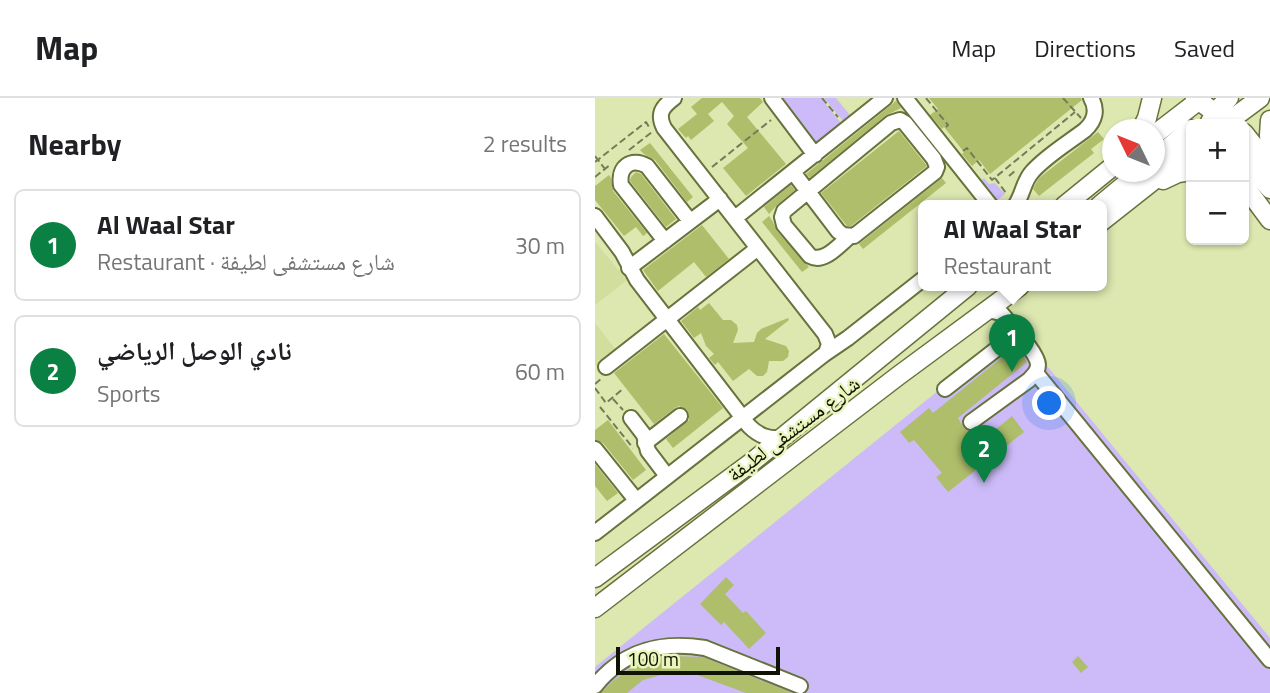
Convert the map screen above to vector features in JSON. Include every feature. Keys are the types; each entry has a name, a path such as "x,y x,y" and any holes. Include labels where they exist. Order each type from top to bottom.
{"main road":[{"path":"1146,119 1151,98"},
{"path":"1165,131 1260,98"},
{"path":"1210,113 1270,166"},
{"path":"1270,120 1270,151"},
{"path":"1165,150 1186,133"},
{"path":"1107,217 1186,155"},
{"path":"1249,164 1270,189"},
{"path":"1141,191 1186,172"},
{"path":"1071,200 1102,175"},
{"path":"1106,200 1128,182"},
{"path":"1249,194 1270,220"},
{"name":"شارع مستشفى لطيفة","path":"595,578 752,462 962,291"},
{"name":"شارع مستشفى لطيفة","path":"595,608 898,376 997,308 1015,291"}],"street":[{"path":"674,98 663,107 660,119 662,124 828,338 826,352"},
{"path":"772,98 815,155"},
{"path":"735,218 885,98"},
{"path":"905,98 986,200"},
{"path":"1018,200 1033,171 1088,127 1095,111 1091,98"},
{"path":"900,120 934,159 937,167 935,172 858,233 850,236 822,258 815,259 784,225 782,219 785,211 894,121 900,120"},
{"path":"665,241 621,185 621,174 627,165 637,162 647,166 690,221"},
{"path":"793,172 838,231 850,236"},
{"path":"629,268 720,199"},
{"path":"595,216 622,252 629,268 665,320 745,422 761,436 782,438"},
{"path":"606,367 758,248"},
{"path":"595,533 667,476 745,422 826,352 918,283"},
{"path":"971,422 1036,373 1037,358 997,308"},
{"path":"945,389 1017,333"},
{"path":"1036,373 1270,660"},
{"path":"640,447 680,416"},
{"path":"631,418 644,435 640,447"},
{"path":"745,422 755,445 752,462"},
{"path":"640,447 648,452 667,476"},
{"path":"595,449 636,500"},
{"path":"595,686 611,670 638,652 671,645 705,648 800,686"}],"path":[{"path":"822,98 848,129"},
{"path":"926,98 948,125 944,129"},
{"path":"1063,98 1088,127"},
{"path":"704,178 714,170 712,167 782,111"},
{"path":"963,152 967,148 992,180 1076,112"},
{"path":"596,161 646,122 653,132"},
{"path":"1031,148 1035,154"},
{"path":"595,156 596,161 605,169"},
{"path":"995,178 1011,200"},
{"path":"595,388 606,403 624,388"},
{"path":"612,398 631,418"},
{"path":"600,407 640,447"}],"shaded area":[{"path":"778,98 821,98 841,123 815,142"},
{"path":"824,98 836,98 850,115 843,121"},
{"path":"984,178 989,184 995,183 1005,194 993,200 979,182"},
{"path":"595,242 627,280 595,305"},
{"path":"595,323 616,350 596,366 595,365"},
{"path":"1016,328 1270,638 1270,693 595,693 595,667"}],"building":[{"path":"702,98 760,98 763,102 747,117 786,164 746,196 723,168 748,148 727,124 734,116 722,102 708,114 714,121 691,140 678,129 697,114 691,107"},
{"path":"929,98 1082,100 990,174 979,160 972,166 944,127 942,129 930,115 938,109"},
{"path":"896,101 901,108 885,116 810,178 806,174"},
{"path":"899,131 927,166 851,226 847,226 821,193"},
{"path":"1098,132 1102,137 1102,141 1091,149 1094,153 1039,196 1033,189 1039,178"},
{"path":"650,143 693,197 687,202 655,160 640,150"},
{"path":"636,172 641,174 676,219 666,227 630,181"},
{"path":"609,175 613,191 647,233 643,236 636,227 624,236 595,200 595,186"},
{"path":"942,178 946,183 925,200 918,200 918,205 863,249 859,244"},
{"path":"791,185 795,190 769,214 764,207"},
{"path":"769,216 777,231 809,267 802,272 762,222"},
{"path":"702,225 729,259 706,277 694,262 658,291 643,270"},
{"path":"709,303 723,320 731,320 737,325 733,343 754,342 761,329 788,318 789,320 765,339 786,346 788,357 783,361 769,361 767,372 763,376 757,376 749,369 733,381 718,362 715,365 709,358 714,354 706,346 701,333 694,338 681,321 698,307 700,310"},
{"path":"664,334 723,408 673,448 666,439 689,420 687,410 679,406 654,424 614,373"},
{"path":"1016,346 1027,362 958,418 978,444 1012,416 1024,432 948,492 936,477 942,473 914,440 909,443 900,432 929,408 933,413"},
{"path":"608,420 646,470 633,480 603,443 595,440 595,430"},
{"path":"595,464 618,493 607,501 595,486"},
{"path":"726,577 734,585 725,594 743,613 746,611 766,633 749,649 724,622 721,625 700,604"},
{"path":"674,656 703,657 792,693 746,693 689,672 668,673 643,680 627,693 601,693 635,665 647,660"},
{"path":"1078,656 1088,667 1081,673 1072,662"}],"place":[{"name":"Al Waal Star","path":"1012,372"},
{"name":"نادي الوصل الرياضي","path":"984,483"}]}
